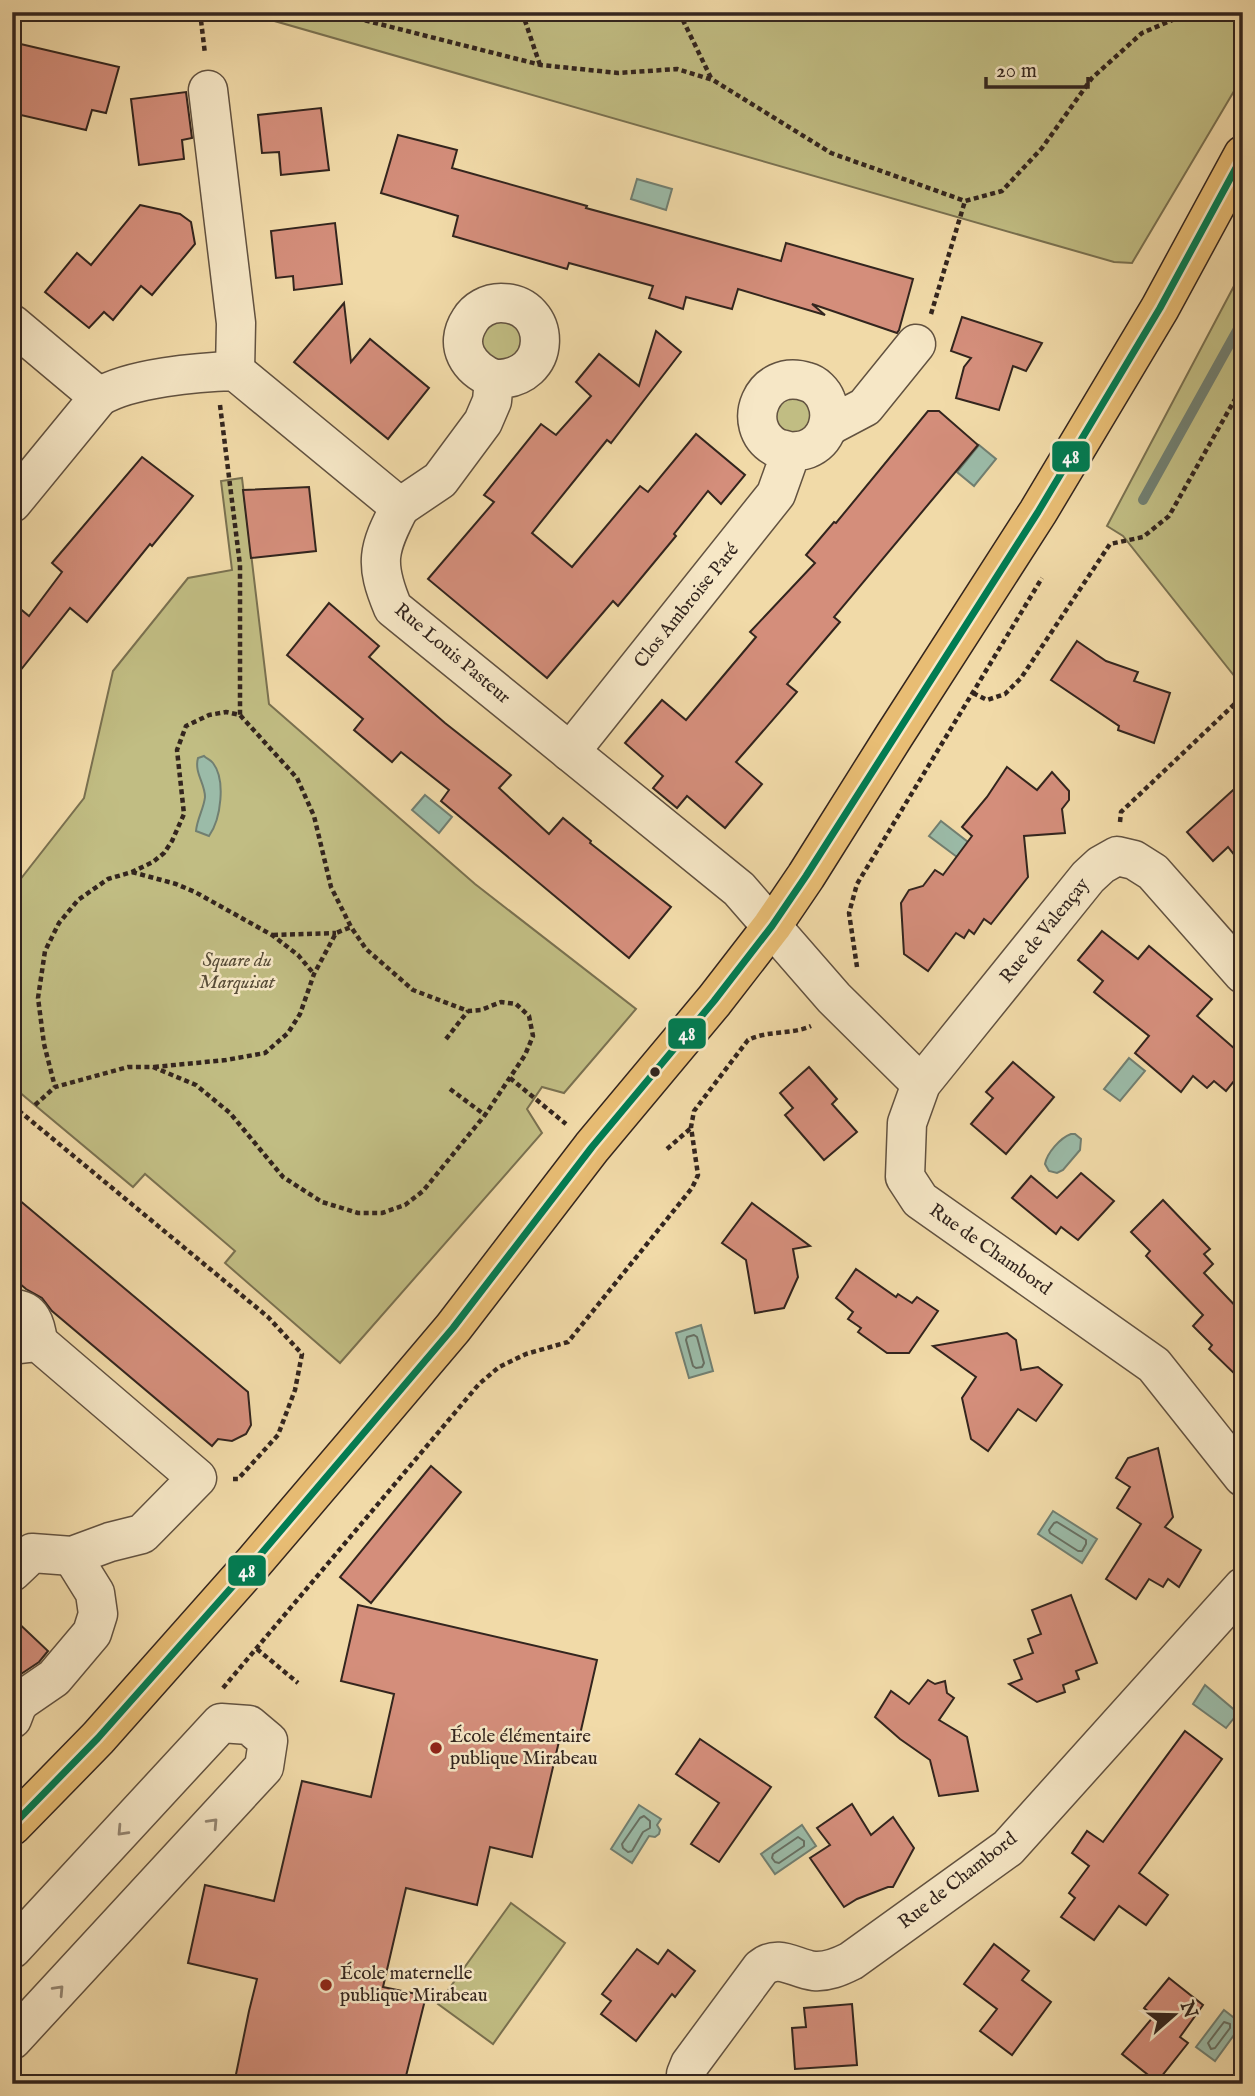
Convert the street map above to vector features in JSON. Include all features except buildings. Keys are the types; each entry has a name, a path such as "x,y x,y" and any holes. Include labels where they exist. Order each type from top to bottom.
{"main road":[{"path":"12,1826 98,1738 264,1550 453,1328 592,1147 714,1001 772,926 1038,512 1160,308 1243,155"}],"street":[{"path":"208,90 236,323 225,372"},
{"path":"12,324 99,397"},
{"path":"829,426 865,407 916,344"},
{"path":"12,503 99,397 112,389 137,383 225,372 400,506 439,480 483,422 492,401 494,379"},
{"path":"796,378 812,383 824,395 830,409 829,426 821,440 807,449 791,452 775,447 763,436 758,420 759,404 767,390 780,381 796,378"},
{"name":"Clos Ambroise Paré","path":"570,752 776,494 791,452"},
{"name":"Rue Louis Pasteur","path":"400,506 382,546 380,564 383,585 393,608 738,889 772,926"},
{"path":"1117,856 1133,860 1153,872 1243,974"},
{"name":"Rue de Valençay","path":"921,1084 1088,877 1117,856"},
{"path":"772,926 835,998 921,1084"},
{"name":"Rue de Chambord","path":"921,1084 907,1123 905,1177 920,1200 1154,1364 1243,1476"},
{"path":"12,1309 20,1309 30,1315 36,1326 25,1344 197,1478 142,1535 110,1542 72,1556 19,1553"},
{"path":"12,1739 15,1716 54,1678 92,1633 99,1614 95,1593 72,1556"},
{"name":"Rue de Chambord","path":"687,2084 686,2074 690,2064 761,1968 780,1961 811,1971 822,1971 851,1961 1008,1848 1243,1587"},
{"path":"12,1949 222,1723 250,1725 268,1741 264,1767 12,2040"}],"path":[{"path":"200,12 208,90"},
{"path":"332,12 541,65 618,73 677,69 713,80 831,153 965,201 1002,191 1042,148 1092,78 1142,33 1191,12"},
{"path":"522,12 541,65"},
{"path":"679,12 713,80"},
{"path":"916,344 925,333 965,201"},
{"path":"225,372 240,565 240,715"},
{"path":"973,693 987,701 1005,694 1021,678 1110,544 1143,537 1168,516 1243,385"},
{"path":"1117,856 1121,812 1243,696"},
{"path":"55,1087 44,1044 38,998 45,951 59,923 78,900 108,879 132,872 153,862 164,853 184,814 177,750 187,726 209,715 226,712 240,715 297,778 314,816 331,887 351,927 366,949 413,990 468,1011 481,1010 501,1002 516,1004 529,1016 533,1036 525,1055 485,1115 423,1191 405,1205 382,1213 358,1213 322,1202 283,1177 230,1113 196,1086 153,1067"},
{"path":"132,872 195,892 272,934 298,955 314,974"},
{"path":"272,934 336,933 351,927"},
{"path":"35,1105 55,1087 128,1067 226,1060 265,1053 288,1033 300,1014 314,974 336,933"},
{"path":"446,1039 468,1011"},
{"path":"510,1078 592,1147"},
{"path":"450,1089 485,1115"},
{"path":"12,1105 268,1317 302,1354 295,1391 278,1435 238,1479 197,1478"},
{"path":"667,1149 691,1127"},
{"path":"257,1649 298,1683"}],"green space":[{"path":"243,12 1243,12 1243,76 1132,263 1114,262"},
{"path":"1243,269 1243,687 1123,536 1107,526"},
{"path":"490,317 522,325 522,358 490,365 476,335"},
{"path":"786,395 811,403 809,430 792,436 776,427 773,409"},
{"name":"Square du Marquisat","path":"242,478 269,704 475,884 636,1009 564,1093 542,1087 527,1109 542,1133 340,1363 225,1263 235,1251 145,1174 133,1187 12,1086 12,890 84,798 113,671 188,578 232,570 221,481"},
{"path":"511,1903 565,1943 493,2044 438,2004"}],"water":[{"path":"637,179 672,189 666,210 631,199"},
{"path":"979,445 996,459 974,486 957,472"},
{"path":"204,756 217,770 221,789 217,820 209,836 196,831 205,797 197,763 198,758"},
{"path":"425,795 452,817 439,833 412,810"},
{"path":"941,821 977,849 965,863 929,836"},
{"path":"1129,1058 1145,1071 1120,1101 1104,1089"},
{"path":"1071,1134 1081,1139 1080,1150 1063,1170 1057,1173 1049,1171 1045,1164 1048,1155 1058,1142"},
{"path":"701,1325 713,1371 689,1378 676,1333"},
{"path":"1053,1511 1097,1539 1082,1563 1038,1534"},
{"path":"1205,1685 1238,1713 1226,1728 1193,1704"},
{"path":"639,1805 661,1819 657,1825 660,1830 655,1837 649,1836 632,1863 611,1849"},
{"path":"802,1825 816,1846 775,1874 761,1854"},
{"path":"1224,2010 1242,2024 1215,2061 1196,2047"}],"waterway":[{"path":"1143,500 1243,320"}],"transit line":[{"name":"48","path":"12,1826 98,1738 255,1561 453,1328 592,1147 714,1001 772,926 1038,512 1160,308 1243,155"}],"place":[{"name":"École élémentaire publique Mirabeau","path":"436,1748"},
{"name":"École maternelle publique Mirabeau","path":"326,1985"}]}
